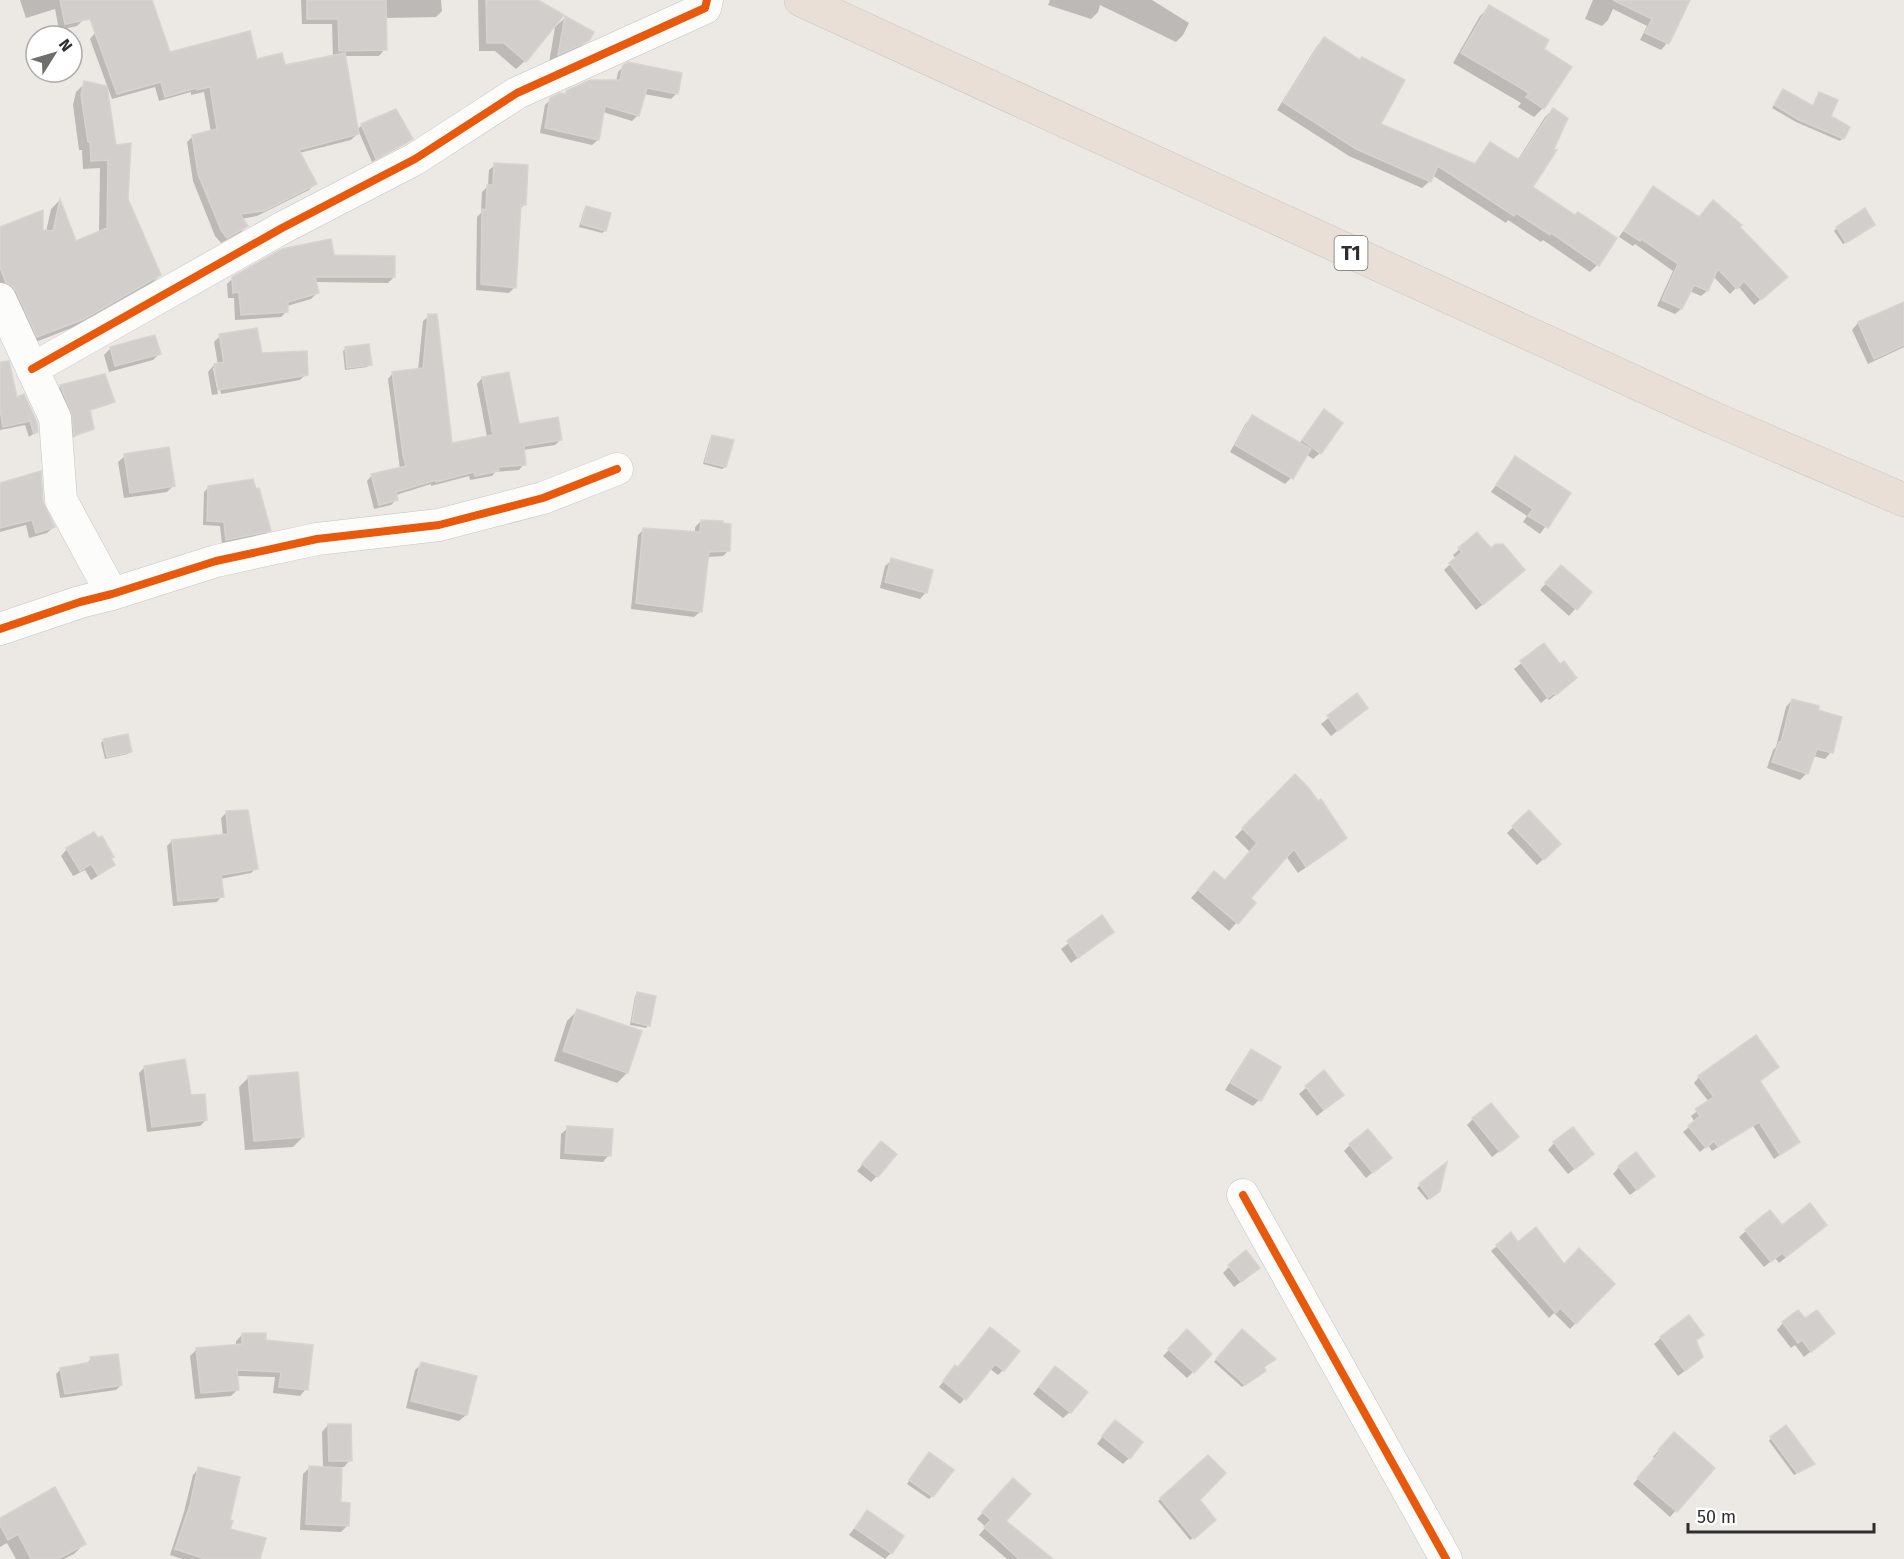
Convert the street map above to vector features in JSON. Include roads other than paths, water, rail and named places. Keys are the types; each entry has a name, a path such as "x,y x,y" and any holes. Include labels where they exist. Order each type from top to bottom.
{"highway":[{"name":"T1","path":"801,0 1702,413 1904,500"}],"street":[{"path":"32,369 282,228 415,159 517,93 705,8 707,0"},
{"path":"0,299 55,418 61,500 112,594"},
{"path":"0,629 216,561 306,542 439,525 543,498 617,469"},
{"path":"1244,1195 1446,1559"}]}
